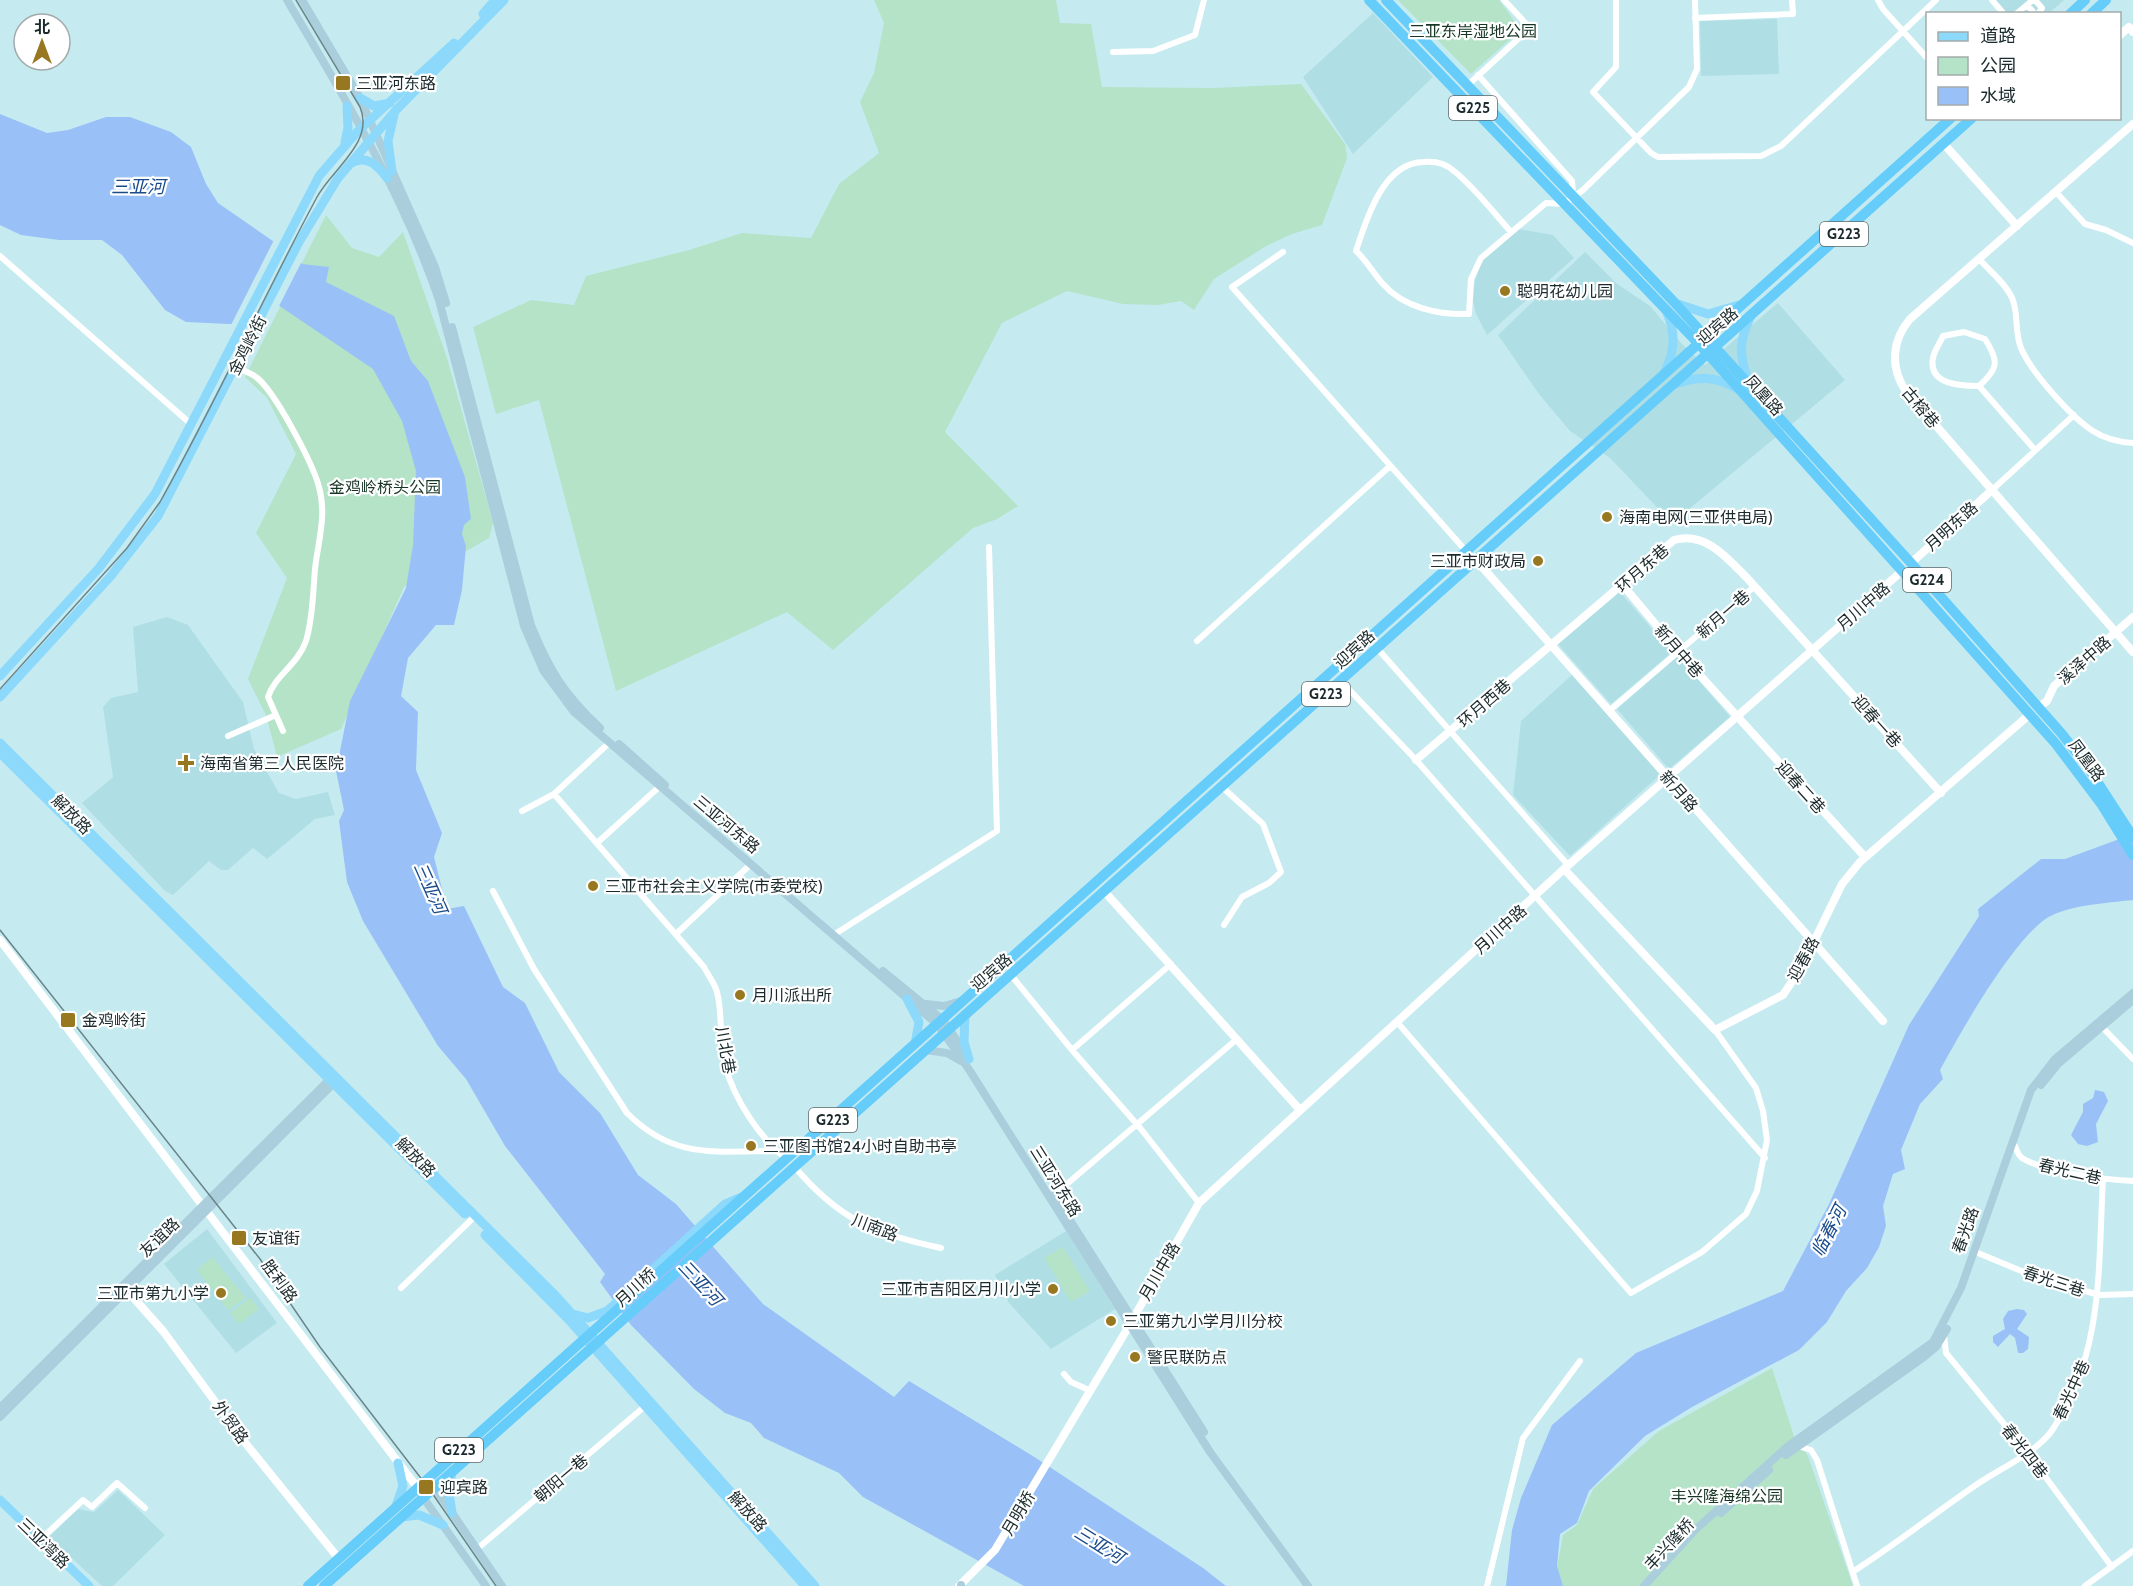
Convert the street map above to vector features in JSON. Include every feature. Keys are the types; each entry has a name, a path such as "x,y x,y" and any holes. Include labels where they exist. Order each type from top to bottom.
{"highway":[{"name":"凤凰路","path":"1369,0 1564,204 1670,307"},
{"name":"凤凰路","path":"1386,0 1573,195 1670,307 1711,351 1751,388 2039,707 2089,769 2120,827"},
{"path":"2072,12 2085,0"},
{"path":"2094,12 2106,0"},
{"name":"迎宾路","path":"944,1027 969,997 1664,373 1950,120"},
{"path":"1952,120 1957,123 1957,131"},
{"path":"1957,131 1962,120"},
{"name":"迎宾路","path":"722,1218 790,1163 944,1027 964,1014 1011,975 1969,120"},
{"name":"凤凰路","path":"1711,351 1739,389 2030,715 2075,768 2120,827"},
{"name":"G224","path":"2120,827 2133,837"},
{"name":"G224","path":"2120,827 2133,855"},
{"name":"迎宾路","path":"722,1218 790,1163"},
{"name":"月川桥","path":"612,1317 722,1218"},
{"name":"G223","path":"431,1482 452,1471 612,1317"},
{"name":"G223","path":"324,1586 401,1517 420,1492 590,1340"},
{"name":"G223","path":"308,1586 396,1506 420,1492"}],"main road":[{"name":"三亚河东路","path":"287,0 346,106 389,175 435,267 531,625 547,665 573,702 598,727 922,1003 944,1027 1133,1316 1217,1453 1315,1586"},
{"name":"三亚河东路","path":"302,0 360,98 375,132 389,175 423,252 439,300 524,626 549,678 574,712 609,743 908,999 944,1027"},
{"name":"金鸡岭街","path":"0,697 110,577 159,516 299,242 346,167 394,105 480,19 495,0"},
{"name":"金鸡岭街","path":"0,676 99,568 135,524 167,475 319,176 344,145 370,120 394,105 504,0"},
{"path":"360,98 374,106 394,105 388,141 389,175"},
{"path":"344,145 348,128 346,106"},
{"path":"346,167 354,161 365,160 389,175"},
{"path":"1664,373 1671,359 1674,339 1670,307 1708,314 1723,312 1744,303"},
{"path":"1751,388 1740,349 1742,334 1752,315"},
{"path":"1673,385 1695,377 1725,381 1739,389"},
{"name":"解放路","path":"0,743 590,1340 815,1586"},
{"name":"解放路","path":"0,753 573,1314 590,1340 644,1407 805,1586"},
{"name":"春光路","path":"1792,1448 1892,1373 1939,1334 1961,1288 2031,1090 2055,1059 2133,993"},
{"path":"922,1003 944,1006 969,997"},
{"path":"908,999 919,1022 920,1048 947,1053 967,1062"},
{"name":"春光路","path":"1792,1448 1915,1364 1936,1347 1964,1293 2031,1102 2045,1079 2058,1064 2133,1000"},
{"path":"964,1014 967,1062"},
{"name":"三亚河东路","path":"967,1062 1129,1326 1210,1452 1308,1586"},
{"name":"友谊路","path":"0,1408 205,1208 333,1079"},
{"name":"友谊路","path":"0,1417 125,1287"},
{"path":"573,1314 588,1318 612,1317"},
{"name":"丰兴隆桥","path":"1644,1586 1713,1517 1792,1448"},
{"path":"396,1506 403,1486 398,1463"},
{"path":"452,1471 449,1493 452,1513"},
{"path":"431,1482 502,1586"},
{"name":"胜利路","path":"420,1492 486,1586"},
{"name":"三亚湾路","path":"0,1500 89,1586"},
{"name":"三亚湾路","path":"0,1507 81,1586"},
{"path":"401,1517 419,1515 443,1525"},
{"name":"丰兴隆桥","path":"1651,1586 1713,1517"}],"street":[{"path":"1113,52 1153,51 1195,35 1204,0"},
{"path":"1468,85 1530,28 1504,0"},
{"path":"1616,0 1616,67 1593,92 1635,137 1658,157 1761,156 1781,146 1936,0"},
{"path":"1511,232 1453,170 1437,161 1414,162 1391,178 1366,217 1356,251 1368,262 1384,285 1406,302 1444,315 1469,314 1471,279 1481,258 1545,203 1564,204 1573,195 1583,190 1689,87 1695,78 1695,0"},
{"path":"1695,18 1793,14 1792,0"},
{"path":"1878,0 1902,32 1926,58"},
{"path":"1992,0 2002,12"},
{"path":"2018,12 2031,2"},
{"path":"2121,34 2128,27 2133,32"},
{"path":"1478,75 1572,181 1573,195"},
{"name":"古榕巷","path":"2133,124 1906,324 1897,342 1895,362 1905,390 2133,652"},
{"path":"1944,144 2017,226"},
{"path":"2056,192 2085,224 2106,230 2133,243"},
{"path":"1283,252 1233,287 1389,467 1466,551"},
{"path":"0,256 192,425"},
{"path":"1979,259 2012,296 2015,328 2021,347 2031,364 2074,415 2094,432 2118,441 2133,443"},
{"path":"1978,386 1989,376 1996,363 1996,356 1985,339 1964,332 1943,336 1933,358 1934,370 1944,382 1958,386 1978,386 2035,450"},
{"path":"236,367 256,377 269,389 305,454 319,488 322,508 321,539 305,641 294,665 272,687 268,697 283,731"},
{"path":"1992,490 2074,415"},
{"path":"1197,641 1389,467"},
{"name":"月明东路","path":"1911,563 1992,490"},
{"name":"环月东巷","path":"1551,645 1674,540 1691,537 1721,552 1813,650"},
{"path":"838,932 997,831 989,547"},
{"name":"新月路","path":"1476,560 1883,1021"},
{"name":"月川中路","path":"1091,1391 1199,1203 1566,867 1902,571"},
{"name":"新月中巷","path":"1622,584 1737,716"},
{"name":"新月一巷","path":"1609,711 1755,586"},
{"name":"溪泽中路","path":"2039,707 2047,701 2054,686 2133,617"},
{"name":"环月西巷","path":"1416,760 1551,645"},
{"path":"1377,648 1566,867 1715,1030 1756,1088 1764,1111 1767,1140 1757,1191 1746,1214 1702,1252 1631,1293 1397,1022"},
{"name":"迎春一巷","path":"1813,650 1941,793"},
{"path":"1341,681 1416,760 1765,1158"},
{"path":"228,736 276,715"},
{"name":"迎春路","path":"1715,1030 1783,995 1801,968 1812,941 1842,884 1865,857 2030,715"},
{"name":"迎春二巷","path":"1737,716 1865,857"},
{"path":"522,811 554,794 609,743"},
{"path":"597,843 659,787"},
{"path":"1222,787 1263,824 1281,872 1269,883 1242,897 1224,925"},
{"name":"川北巷","path":"554,794 704,967 717,991 727,1070 747,1112 776,1151 790,1163"},
{"path":"676,934 751,864"},
{"path":"493,891 534,969 627,1113 642,1128 660,1140 682,1148 701,1151 776,1151"},
{"path":"1104,891 1300,1110"},
{"name":"胜利路","path":"0,940 420,1492"},
{"path":"1072,1050 1171,964"},
{"path":"1011,975 1199,1203"},
{"path":"2102,1027 2133,1059"},
{"path":"1054,1195 1237,1039"},
{"name":"春光二巷","path":"2015,1146 2024,1159 2103,1179 2133,1181"},
{"name":"川南路","path":"790,1163 830,1204 850,1219 872,1229 941,1248"},
{"name":"春光中巷","path":"1854,1571 1920,1523 2027,1452 2052,1431 2075,1387 2089,1352 2099,1295 2103,1179"},
{"path":"401,1288 471,1220"},
{"name":"春光三巷","path":"1978,1252 2031,1275 2099,1295 2133,1294"},
{"name":"外贸路","path":"125,1287 168,1338 247,1445 339,1559"},
{"name":"春光四巷","path":"1944,1335 1946,1353 2027,1452 2112,1567"},
{"path":"1487,1586 1522,1438 1580,1361"},
{"path":"1064,1374 1071,1382 1091,1391"},
{"name":"月明桥","path":"962,1584 995,1550 1091,1391"},
{"name":"朝阳一巷","path":"477,1549 644,1407"},
{"path":"1792,1448 1811,1450 1817,1460 1857,1586"},
{"path":"40,1539 82,1500 92,1507 117,1483 146,1508"},
{"path":"2085,1586 2133,1551"}],"shaded area":[{"path":"1988,0 2064,0 2050,12 2000,12"},
{"path":"1373,13 1433,77 1353,154 1303,77"},
{"path":"1777,19 1779,74 1701,76 1700,21"},
{"name":"聪明花幼儿园","path":"1518,229 1553,235 1574,258 1487,335 1476,314 1473,301 1475,281 1482,259"},
{"path":"1585,252 1616,283 1650,306 1682,344 1705,365 1778,303 1845,380 1672,523 1610,458 1570,431 1539,394 1498,335"},
{"path":"1620,592 1672,652 1611,704 1558,644"},
{"name":"海南省第三人民医院","path":"167,617 188,625 243,702 254,749 279,793 296,799 328,792 335,815 315,819 267,859 253,848 228,870 221,870 209,861 173,895 165,891 82,803 113,777 103,707 111,698 138,692 133,627"},
{"path":"1678,656 1730,717 1669,769 1617,709"},
{"path":"1572,675 1662,773 1570,856 1513,795 1521,721"},
{"name":"三亚市第九小学","path":"207,1229 277,1323 236,1353 164,1264"},
{"name":"三亚市吉阳区月川小学","path":"1066,1231 1115,1309 1051,1349 1009,1303 995,1275"},
{"path":"118,1490 165,1535 113,1586 102,1586 49,1537 78,1509 94,1512"}],"green space":[{"path":"874,0 1056,0 1060,23 1091,24 1102,87 1214,88 1301,84 1345,144 1347,158 1322,225 1292,234 1266,246 1214,279 1194,310 1181,301 1158,305 1123,304 1067,291 1002,323 945,432 1018,506 997,519 973,528 833,650 787,612 616,691 539,400 496,414 473,327 531,300 574,305 586,276 689,250 742,233 811,238 839,184 879,153 860,102 874,73 884,23"},
{"name":"三亚东岸湿地公园","path":"1398,0 1499,0 1516,23 1516,34 1471,74"},
{"name":"金鸡岭桥头公园","path":"326,215 352,248 379,257 403,232 447,358 493,523 489,538 404,587 341,729 277,757 266,715 248,679 287,578 256,533 296,454 267,398 245,377"},
{"path":"1063,1247 1090,1291 1071,1302 1044,1258"},
{"path":"212,1257 246,1298 228,1310 197,1270"},
{"path":"250,1298 259,1309 239,1324 230,1313"},
{"name":"丰兴隆海绵公园","path":"1772,1368 1794,1436 1808,1456 1853,1586 1563,1586 1557,1568 1563,1535 1577,1525 1593,1489 1659,1431"}],"water":[{"name":"三亚河","path":"0,114 47,133 68,130 106,117 130,117 171,132 191,147 206,184 218,203 299,259 302,264 329,267 326,282 394,316 411,361 428,381 465,477 471,519 464,525 462,534 466,546 462,590 454,625 436,625 408,658 401,696 418,712 416,770 442,833 434,857 447,909 464,906 503,987 525,1003 559,1072 600,1113 638,1175 676,1204 763,1304 894,1397 909,1381 1036,1458 1203,1568 1226,1586 1024,1586 863,1497 839,1473 764,1438 751,1423 725,1413 694,1389 631,1325 600,1282 605,1274 505,1146 466,1079 438,1046 363,921 347,882 339,821 344,810 336,771 350,701 406,588 413,545 416,471 402,421 373,369 278,305 250,325 186,322 165,310 122,255 102,240 59,240 21,235 0,225"},
{"name":"临春河","path":"2133,834 2133,900 2075,908 2044,920 2016,949 1973,1012 1940,1070 1943,1079 1920,1104 1901,1150 1905,1169 1893,1174 1883,1206 1886,1226 1879,1247 1867,1268 1846,1291 1827,1322 1799,1350 1692,1407 1645,1436 1589,1491 1577,1523 1560,1534 1557,1566 1563,1586 1506,1586 1512,1530 1521,1498 1552,1425 1636,1353 1783,1291 1829,1204 1909,1025 1979,916 1978,909 2041,859 2065,859"},
{"path":"2095,1090 2104,1092 2108,1101 2096,1124 2098,1142 2087,1146 2078,1144 2071,1135 2083,1112 2083,1104 2093,1098"},
{"path":"2024,1310 2027,1314 2017,1329 2029,1337 2028,1349 2023,1353 2018,1353 2015,1338 2010,1334 1998,1347 1993,1342 1993,1336 2005,1329 2003,1319 2008,1311"}],"pier":[{"path":"275,238 303,259 278,308 251,327 230,327"}],"tram line":[{"path":"0,689 127,548 160,502 317,197 350,155 362,132 363,120 360,107 296,0"},
{"path":"0,930 260,1259 320,1347 430,1490 496,1586"}],"place":[{"name":"三亚河东路","path":"343,83"},
{"name":"聪明花幼儿园","path":"1505,291"},
{"name":"海南电网(三亚供电局)","path":"1607,517"},
{"name":"三亚市财政局","path":"1538,561"},
{"name":"海南省第三人民医院","path":"186,763"},
{"name":"三亚市社会主义学院(市委党校)","path":"593,886"},
{"name":"月川派出所","path":"740,995"},
{"name":"金鸡岭街","path":"68,1020"},
{"name":"三亚图书馆24小时自助书亭","path":"751,1146"},
{"name":"友谊街","path":"239,1238"},
{"name":"三亚市吉阳区月川小学","path":"1053,1289"},
{"name":"三亚市第九小学","path":"221,1293"},
{"name":"三亚第九小学月川分校","path":"1111,1321"},
{"name":"警民联防点","path":"1135,1357"},
{"name":"迎宾路","path":"426,1487"}]}
